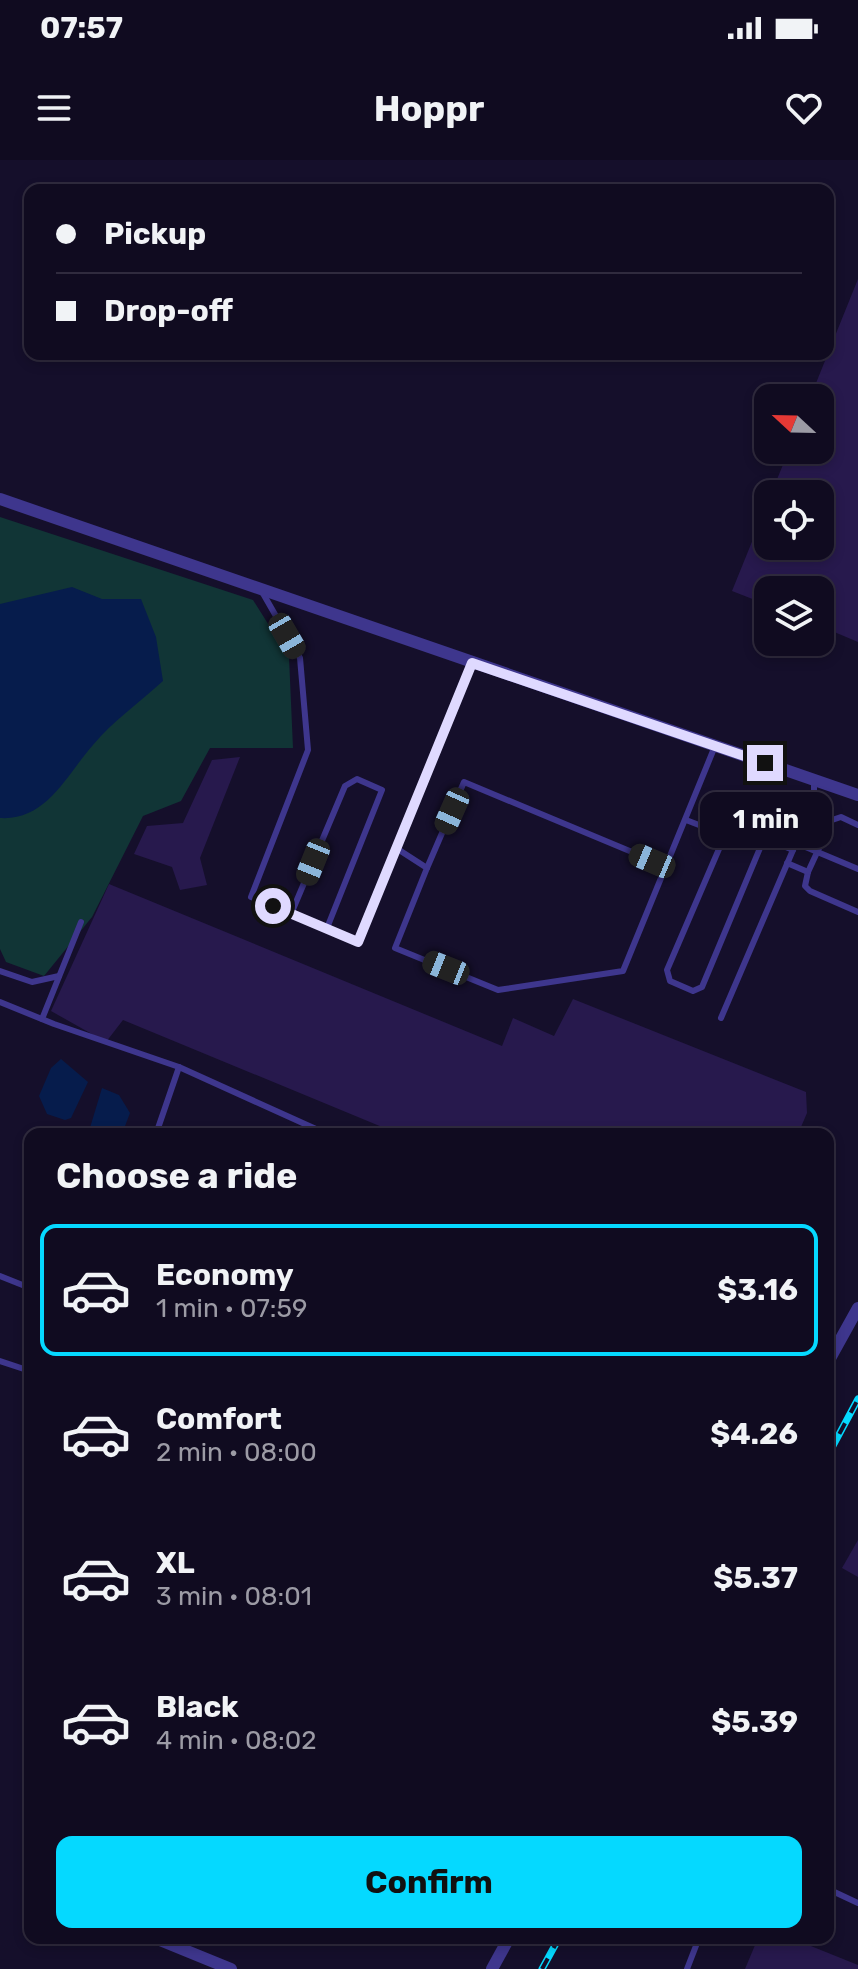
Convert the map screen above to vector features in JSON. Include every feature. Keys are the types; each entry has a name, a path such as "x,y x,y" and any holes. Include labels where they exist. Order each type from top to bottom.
{"street":[{"path":"0,499 858,795"},
{"path":"834,1351 858,1308"},
{"path":"170,1944 231,1969"},
{"path":"492,1969 506,1944"}],"lane":[{"path":"261,590 300,658 308,750 251,897 358,942 472,663"},
{"path":"668,867 464,782 395,948 498,990 623,971 668,867 715,746"},
{"path":"291,914 345,786 357,779 382,790 327,928"},
{"path":"721,1018 794,846 814,794 814,780"},
{"path":"748,798 771,808 773,817 702,987 693,991 670,981 667,970 725,835 739,801 748,798"},
{"path":"858,825 841,817 832,820 808,872 805,886 858,912"},
{"path":"686,820 725,835"},
{"path":"764,838 817,851 858,869"},
{"path":"396,848 427,868"},
{"path":"787,863 808,872"},
{"path":"42,1019 81,922"},
{"path":"0,971 32,982 59,976"},
{"path":"0,1002 179,1067 314,1128"},
{"path":"158,1128 179,1067"},
{"path":"0,1276 24,1286"},
{"path":"0,1361 24,1369"},
{"path":"834,1892 858,1903"},
{"path":"687,1969 697,1944"}],"green space":[{"path":"0,517 253,600 289,657 293,748 210,748 181,801 143,816 92,917 44,976 6,962 0,949"}],"water":[{"path":"72,587 102,599 141,599 156,637 163,681 101,736 65,782 43,804 16,817 0,818 0,604"},
{"path":"61,1059 88,1082 71,1118 65,1120 47,1114 39,1096 51,1068"},
{"path":"102,1088 119,1095 130,1113 124,1128 90,1128"}],"building":[{"path":"858,279 858,642 834,632 834,576 754,576 754,600 732,591 754,537 754,560 834,560 834,480 777,480 783,464 834,464 834,384 816,384 825,360 834,360 834,338"},
{"path":"240,757 200,858 207,885 180,890 172,867 134,854 147,826 183,823 212,760"},
{"path":"109,884 502,1046 513,1018 554,1036 573,999 806,1092 807,1113 801,1128 384,1128 123,1020 106,1042 51,1011"},
{"path":"858,1540 858,1577 842,1568"},
{"path":"755,1944 806,1944 858,1965 858,1969 745,1969"}],"railway":[{"path":"834,1444 858,1399"},
{"path":"542,1969 556,1944"}],"route":[{"path":"273,906 358,942 472,663 765,763"}]}
